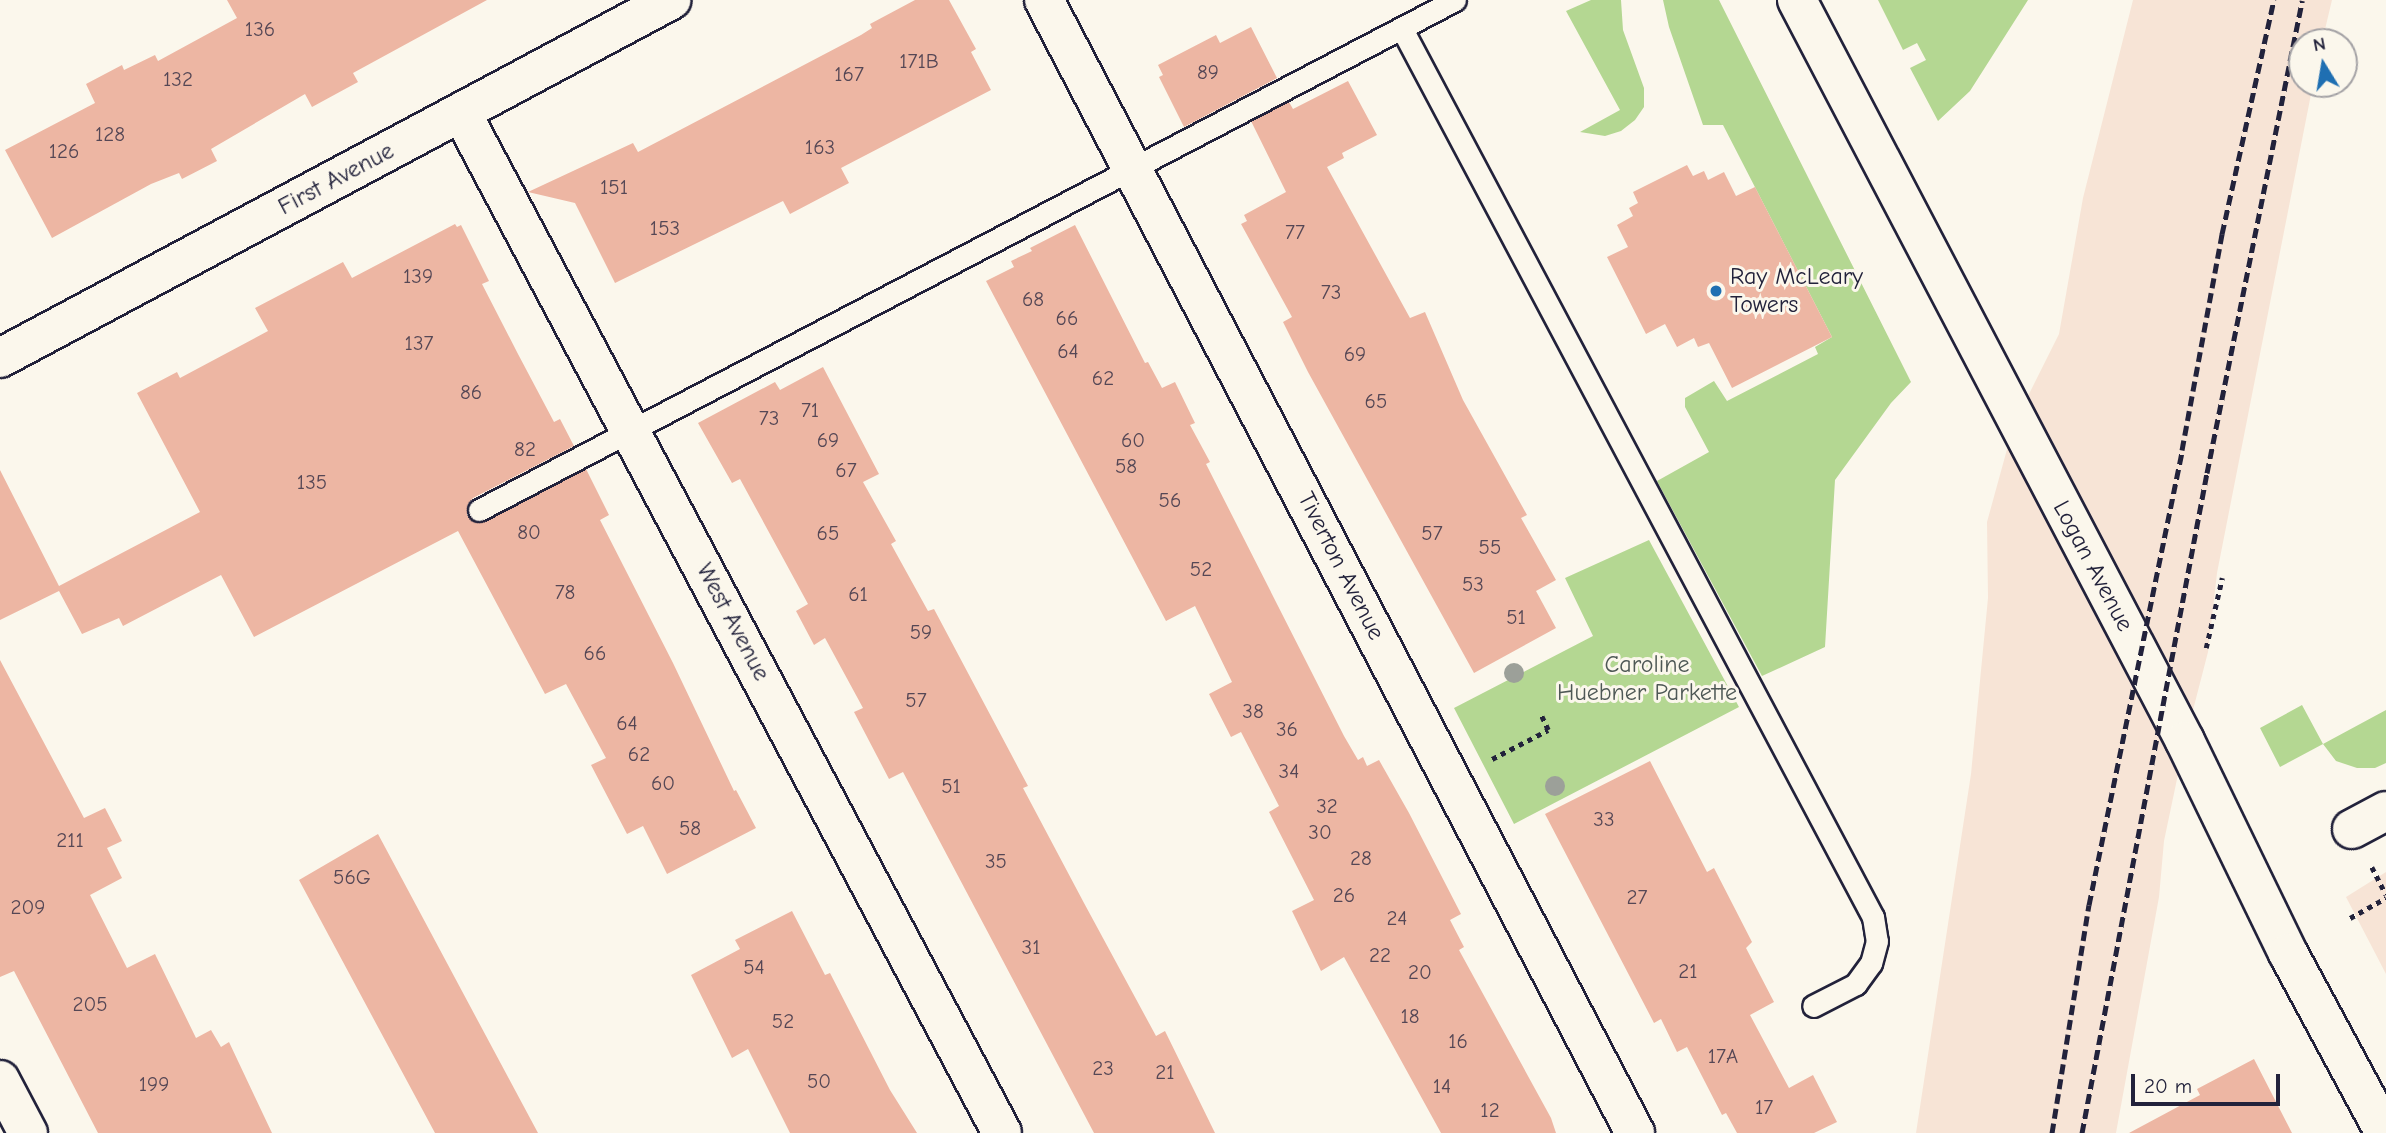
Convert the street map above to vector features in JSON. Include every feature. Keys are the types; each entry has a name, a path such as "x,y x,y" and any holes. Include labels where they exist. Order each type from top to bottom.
{"street":[{"name":"First Avenue","path":"0,358 671,0"},
{"name":"Tiverton Avenue","path":"1044,0 1135,169 1636,1133"},
{"name":"Logan Avenue","path":"1797,0 2185,741 2288,953 2385,1133"},
{"name":"West Avenue","path":"461,112 632,429 1002,1133"},
{"path":"2352,829 2386,811"},
{"path":"0,1080 28,1133"}],"lane":[{"path":"480,510 1455,0"},
{"path":"1402,29 1873,917 1877,941 1871,963 1856,984 1813,1006"}],"path":[{"path":"2206,648 2222,578"},
{"path":"1490,760 1548,730 1541,715"},
{"path":"2350,918 2386,898"}],"shaded area":[{"path":"2133,0 2332,0 2325,28 2288,28 2288,98 2310,98 2217,573 2208,652 2185,741 2164,841 2159,897 2116,1133 1916,1133 1971,774 1988,598 1987,522 2014,424 2059,334 2083,198"},
{"path":"2386,872 2386,974 2346,897"}],"green space":[{"path":"1591,0 1621,0 1623,30 1644,88 1644,107 1635,120 1621,131 1605,136 1580,132 1620,110 1566,11"},
{"path":"1663,0 1719,0 1911,382 1891,403 1835,480 1825,647 1762,676 1657,481 1709,452 1685,407 1685,398 1714,381 1727,401 1818,354 1815,347 1832,337 1723,125 1703,125 1669,27"},
{"path":"1878,0 2028,0 1970,91 1938,121 1910,68 1926,60 1917,43 1903,50"},
{"name":"Caroline Huebner Parkette","path":"1649,540 1739,707 1514,824 1454,708 1593,636 1565,578"},
{"path":"2302,705 2323,744 2280,767 2260,728"},
{"path":"2386,710 2386,763 2375,768 2357,768 2336,761 2323,744"}],"building":[{"path":"227,0 487,0 353,73 358,82 312,107 305,94 211,149 217,161 182,179 179,173 151,184 52,238 5,150 95,103 86,84 122,65 124,70 155,55 158,61 237,18"},
{"path":"915,0 949,0 976,49 971,52 991,90 841,168 849,183 790,214 783,201 615,283 575,203 528,192 633,143 638,152 861,35 872,28 870,24"},
{"path":"1251,27 1277,78 1184,127 1159,77 1163,75 1158,65 1216,35 1220,43"},
{"path":"1348,81 1377,135 1342,153 1344,158 1327,167 1410,318 1425,312 1463,400 1527,515 1521,518 1556,580 1536,591 1556,628 1474,673 1308,372 1283,322 1292,317 1241,224 1247,221 1244,215 1286,192 1251,121 1289,102 1293,109"},
{"name":"Ray McLeary Towers","path":"1687,165 1693,176 1704,171 1708,180 1724,172 1736,196 1755,187 1832,337 1732,388 1709,343 1698,347 1694,338 1677,347 1665,324 1646,334 1607,257 1628,247 1617,225 1633,216 1629,208 1638,203 1633,192"},
{"path":"455,224 457,227 461,225 489,281 482,284 554,422 560,419 574,446 473,498 468,504 467,515 473,521 485,522 586,469 609,515 600,520 734,791 736,790 756,828 667,874 643,826 627,834 591,765 606,758 566,684 545,694 458,531 254,637 221,575 123,626 119,618 82,634 59,591 0,620 0,470 59,586 200,512 137,393 177,372 180,378 268,331 255,308 343,262 352,278"},
{"path":"1075,225 1145,363 1148,362 1162,388 1175,382 1195,423 1190,425 1210,462 1206,464 1344,736 1358,760 1363,757 1367,766 1379,760 1409,813 1461,914 1450,920 1464,947 1459,950 1551,1118 1556,1133 1441,1133 1344,957 1321,971 1292,911 1314,900 1269,812 1279,806 1241,732 1231,737 1209,694 1232,682 1195,606 1166,621 986,281 1014,267 1011,261 1032,251 1030,248"},
{"path":"823,367 879,474 863,482 896,541 891,544 928,611 934,609 1028,786 1023,788 1084,903 1156,1036 1165,1031 1215,1133 1094,1133 903,772 889,779 854,712 863,708 825,638 814,645 796,611 808,604 740,479 732,483 698,423 775,382 780,390"},
{"path":"0,660 84,818 105,808 122,841 107,848 122,878 90,895 127,968 155,954 196,1038 211,1030 221,1047 229,1042 272,1133 98,1133 14,971 0,977"},
{"path":"1650,761 1707,872 1714,868 1752,942 1746,948 1774,1002 1750,1015 1789,1088 1813,1075 1837,1122 1814,1133 1737,1133 1726,1113 1722,1115 1687,1047 1677,1052 1661,1019 1654,1023 1545,814"},
{"path":"378,834 538,1133 435,1133 299,880"},
{"path":"792,911 825,975 830,973 890,1090 917,1133 790,1133 748,1049 732,1058 691,975 740,949 735,940"},
{"path":"2254,1059 2292,1133 2129,1133 2200,1095 2197,1089"}],"railway":[{"path":"2052,1133 2089,905 2182,450 2222,234 2274,0"},
{"path":"2082,1133 2207,473 2302,0"}],"place":[{"name":"Ray McLeary Towers","path":"1716,291"}]}
